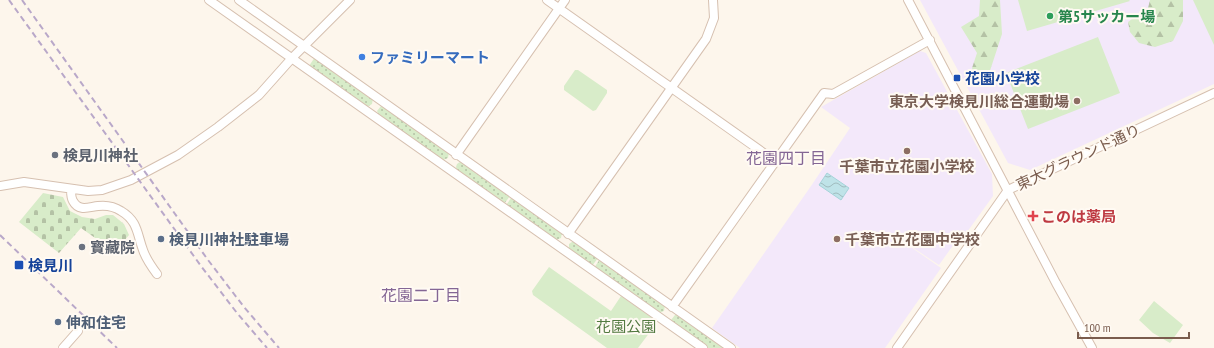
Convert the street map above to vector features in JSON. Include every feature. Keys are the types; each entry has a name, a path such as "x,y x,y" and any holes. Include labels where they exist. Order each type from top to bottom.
{"street":[{"path":"209,0 703,348"},
{"path":"239,0 731,348"},
{"path":"0,186 24,182 88,192 102,190 131,180 178,155 218,127 259,95 292,58 305,47 350,0"},
{"path":"547,0 775,161"},
{"path":"456,154 565,0"},
{"path":"568,234 672,89 706,38 714,18 713,0"},
{"path":"908,0 1056,283 1092,348"},
{"path":"672,307 824,93 833,94 930,40"},
{"name":"東大グラウンド通り","path":"897,348 1008,190 1214,93"},
{"path":"71,189 73,201 78,207 87,209 98,206 112,207 128,215 135,223 142,250 148,262 157,274"},
{"path":"62,348 78,331"}],"shaded area":[{"name":"東京大学検見川総合運動場","path":"920,0 1214,0 1214,84 1030,170 1008,163"},
{"path":"920,51 926,53 992,174 993,196 957,246 954,244 939,265 882,227 941,268 885,348 740,348 712,328 850,128 821,107"}],"green space":[{"path":"980,0 1000,0 1002,34 985,86 978,85 972,68 977,53 961,27 979,16"},
{"name":"第5サッカー場","path":"1018,0 1129,0 1130,1 1027,31"},
{"path":"1150,0 1183,0 1183,21 1173,41 1155,47 1139,43 1130,32 1128,22 1136,16 1147,12"},
{"path":"1193,0 1214,0 1214,45"},
{"path":"1098,37 1120,93 1028,129 1006,73"},
{"path":"315,57 373,98 372,104 367,107 309,66"},
{"path":"575,70 578,70 607,90 607,93 596,110 593,111 564,90 564,86"},
{"path":"381,106 385,107 449,152 448,158 443,160 379,115 377,111"},
{"path":"463,162 510,196 504,204 457,170 457,164"},
{"path":"43,193 63,197 70,211 82,217 95,219 106,215 113,215 124,224 129,235 115,252 81,228 59,253 19,222"},
{"path":"512,197 562,232 561,238 556,240 506,205"},
{"path":"575,242 598,258 592,266 569,250 569,244"},
{"path":"600,259 665,305 664,311 659,313 594,268"},
{"name":"花園公園","path":"549,267 611,311 621,296 655,320 656,324 638,348 607,348 533,295 532,291"},
{"path":"1154,301 1183,325 1170,343 1153,333 1139,320"},
{"path":"675,315 678,315 725,348 708,348 672,323 671,320"}],"water":[{"path":"827,173 849,188 841,200 819,185"}],"railway":[{"path":"9,0 201,266 237,313 267,348"},
{"path":"22,0 208,260 244,307 279,348"},
{"path":"0,235 117,348"}],"place":[{"name":"第5サッカー場","path":"1050,16"},
{"name":"ファミリーマート","path":"362,57"},
{"name":"花園小学校","path":"957,78"},
{"name":"東京大学検見川総合運動場","path":"1077,101"},
{"name":"千葉市立花園小学校","path":"907,151"},
{"name":"検見川神社","path":"55,155"},
{"name":"このは薬局","path":"1033,216"},
{"name":"検見川神社駐車場","path":"161,239"},
{"name":"千葉市立花園中学校","path":"837,239"},
{"name":"寳藏院","path":"82,247"},
{"name":"検見川","path":"19,265"},
{"name":"伸和住宅","path":"58,322"}],"district":[{"name":"花園四丁目","path":"786,158"},
{"name":"花園二丁目","path":"421,295"}]}
